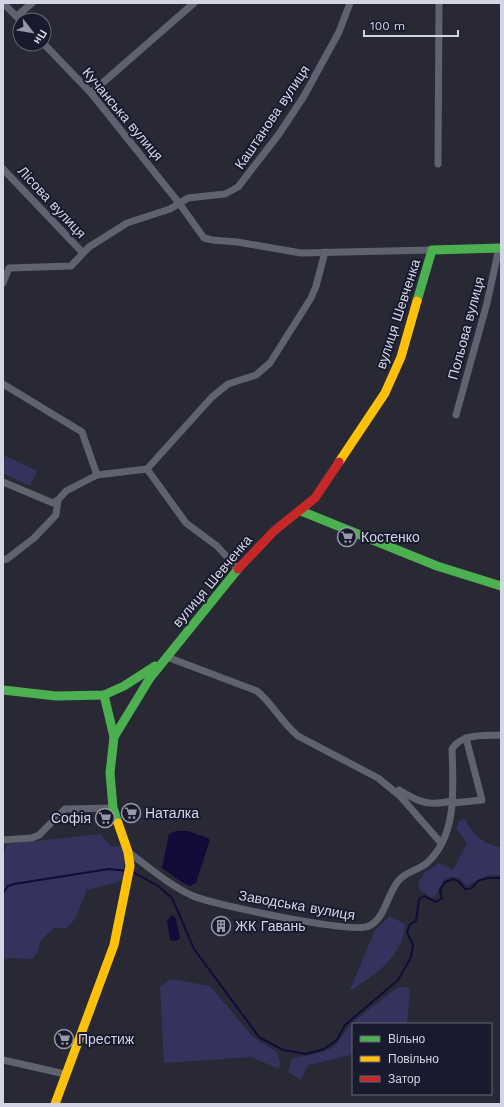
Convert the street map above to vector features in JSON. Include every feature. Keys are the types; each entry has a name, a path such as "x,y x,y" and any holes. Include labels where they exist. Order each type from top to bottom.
{"main road":[{"path":"432,250 500,248"},
{"name":"вулиця Шевченка","path":"114,737 134,702 167,657 238,569 274,531 301,511 321,490 385,393 401,357 432,250"},
{"path":"301,511 437,566 501,586"},
{"name":"вулиця Шевченка","path":"3,690 56,696 104,695 124,686 167,657"},
{"name":"вулиця Шевченка","path":"55,1104 114,945 130,866 128,852 113,808 110,773 114,737 104,695"}],"street":[{"path":"3,3 13,12"},
{"path":"24,12 32,3"},
{"path":"91,93 194,3"},
{"name":"Каштанова вулиця","path":"6,268 71,266 83,253 99,240 127,223 170,209 188,198 232,191 245,180 304,96 339,32 350,3"},
{"path":"438,164 439,3"},
{"name":"Кучанська вулиця","path":"52,52 91,93 179,204"},
{"name":"Лісова вулиця","path":"3,169 83,253"},
{"name":"вулиця Шевченка","path":"179,204 200,235 207,239 237,242 290,252 432,250"},
{"name":"Польова вулиця","path":"456,415 487,303 500,248"},
{"path":"3,482 47,502 53,503 66,491 97,475 147,469 212,397 228,384 256,375 270,363 313,292 325,252"},
{"path":"3,284 6,268"},
{"path":"3,384 82,432 97,475"},
{"path":"147,469 186,523 217,546 238,569"},
{"path":"3,560 7,559 34,538 56,515 58,500"},
{"path":"167,657 257,691 268,701 287,727 298,736 421,802 430,804 482,800 466,738 501,735"},
{"name":"Заводська вулиця","path":"128,852 177,887 198,898 240,909 355,929 369,926 376,921 399,880 414,869 428,862 441,843 453,809 452,749 457,742 466,738"},
{"path":"378,778 400,796 441,843"},
{"path":"3,840 32,838 39,835 65,809 113,808"},
{"path":"3,1060 65,1074"}],"shaded area":[{"path":"6,456 37,471 30,486 3,473 3,461"},
{"path":"464,819 479,838 497,847 501,847 501,875 489,875 466,886 462,881 455,877 448,878 442,882 437,893 432,898 420,890 418,884 424,873 439,863 453,870 467,843 456,828 459,821"},
{"path":"176,831 188,831 210,840 196,883 190,886 183,883 162,868 169,834"},
{"path":"101,834 111,847 122,846 125,857 122,881 87,890 75,919 65,929 55,927 41,940 38,951 33,959 3,958 3,858 7,844"},
{"path":"172,915 176,918 180,938 176,941 170,940 167,921"},
{"path":"390,916 405,924 403,936 399,946 386,964 349,992 375,930"},
{"path":"170,979 210,986 253,1037 277,1052 280,1062 279,1069 251,1057 164,1063 160,987"},
{"path":"398,987 406,987 410,990 407,1023 353,1023"},
{"path":"352,1024 351,1055 308,1065 301,1080 288,1072 291,1060 294,1058 320,1053 334,1047"}],"waterway":[{"path":"3,893 8,886 14,884 109,869 127,871"},
{"path":"133,872 158,886 172,898 194,949 259,1037 283,1050 306,1054 324,1049 337,1040 345,1025 398,980 411,957 413,945 407,932 410,924 416,921 419,899 424,896 436,902 442,898 440,890 445,882 454,879 465,889 468,889 472,888 478,881 483,879 501,878"}],"traffic: fast":[{"path":"417,301 432,250 501,248"},
{"path":"301,511 437,566 501,586"},
{"path":"118,823 113,808 110,773 114,737 150,678 238,569"},
{"path":"3,690 56,696 104,695 124,686 155,666"},
{"path":"104,695 114,737"}],"traffic: slow":[{"path":"339,462 385,393 401,357 417,301"},
{"path":"55,1104 114,945 130,866 128,852 118,823"}],"traffic: jam":[{"path":"238,569 274,531 315,498 339,462"}],"place":[{"name":"Костенко","path":"347,537"},
{"name":"Наталка","path":"131,813"},
{"name":"Софія","path":"105,818"},
{"name":"ЖК Гавань","path":"221,926"},
{"name":"Престиж","path":"64,1039"}]}
